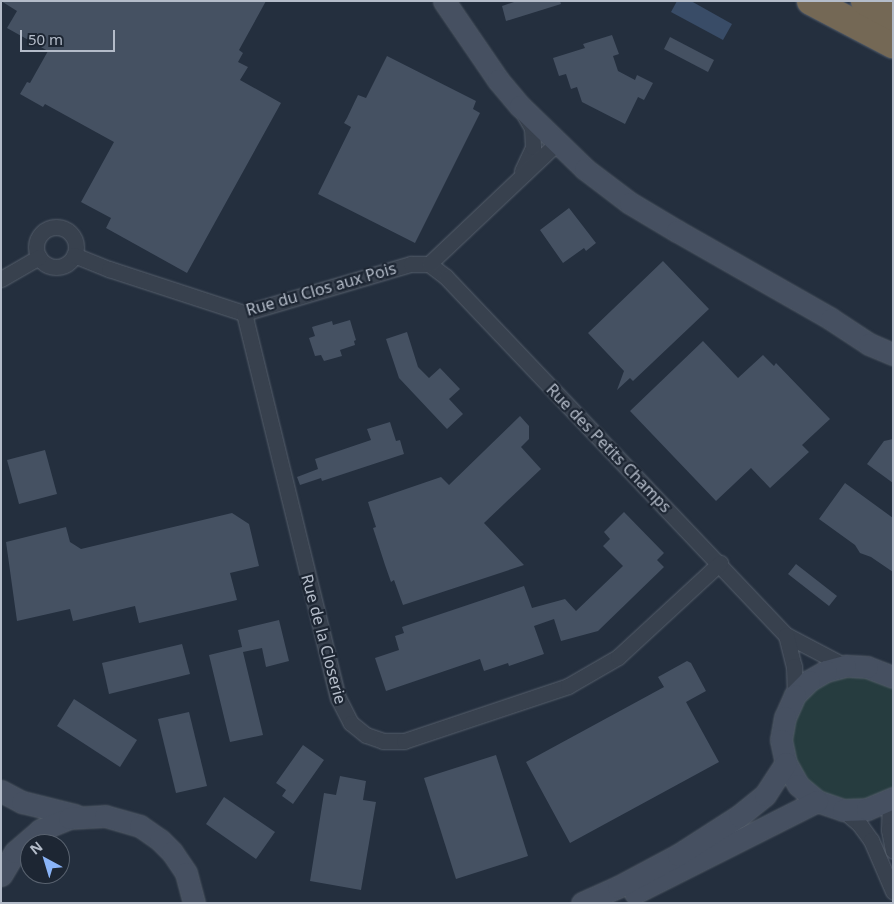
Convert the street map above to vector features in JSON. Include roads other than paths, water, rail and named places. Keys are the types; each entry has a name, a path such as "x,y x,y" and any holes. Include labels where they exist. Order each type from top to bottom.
{"highway":[{"path":"811,1 893,44"},
{"path":"865,1 893,16"}],"main road":[{"path":"444,1 498,80 520,106 585,169 630,203 832,319 869,344 893,354"},
{"path":"891,674 867,666 845,666 826,671 809,681 795,696 785,717 782,740 786,763 798,784 817,801 842,810 867,809 892,800"},
{"path":"582,903 618,887 678,855 739,816 765,795 786,763"},
{"path":"1,791 22,802 80,816"},
{"path":"612,903 688,868 797,809 817,801"},
{"path":"1,875 15,852 40,830 59,821 80,816 105,816 121,820 149,832 172,852 180,863 190,885 194,903"}],"street":[{"path":"516,182 528,162 533,147 532,128 520,106"},
{"path":"429,264 558,142"},
{"path":"52,227 64,229 69,232 75,243 74,255 60,266 48,265 39,257 37,251 38,238 41,233 52,227"},
{"name":"Rue du Clos aux Pois","path":"74,255 109,269 244,313 411,264 429,264"},
{"path":"1,279 39,257"},
{"name":"Rue des Petits Champs","path":"429,264 446,277 720,563 786,635 845,666"},
{"name":"Rue de la Closerie","path":"244,313 338,698 350,723 366,735 383,741 404,741 568,686 618,657 720,563"},
{"name":"Rue des Petits Champs","path":"786,635 794,666 795,696"},
{"path":"892,800 890,830 893,851"},
{"path":"842,810 860,825 872,840 893,891"}],"water":[{"path":"677,1 691,1 732,24 723,40 671,12"}]}
